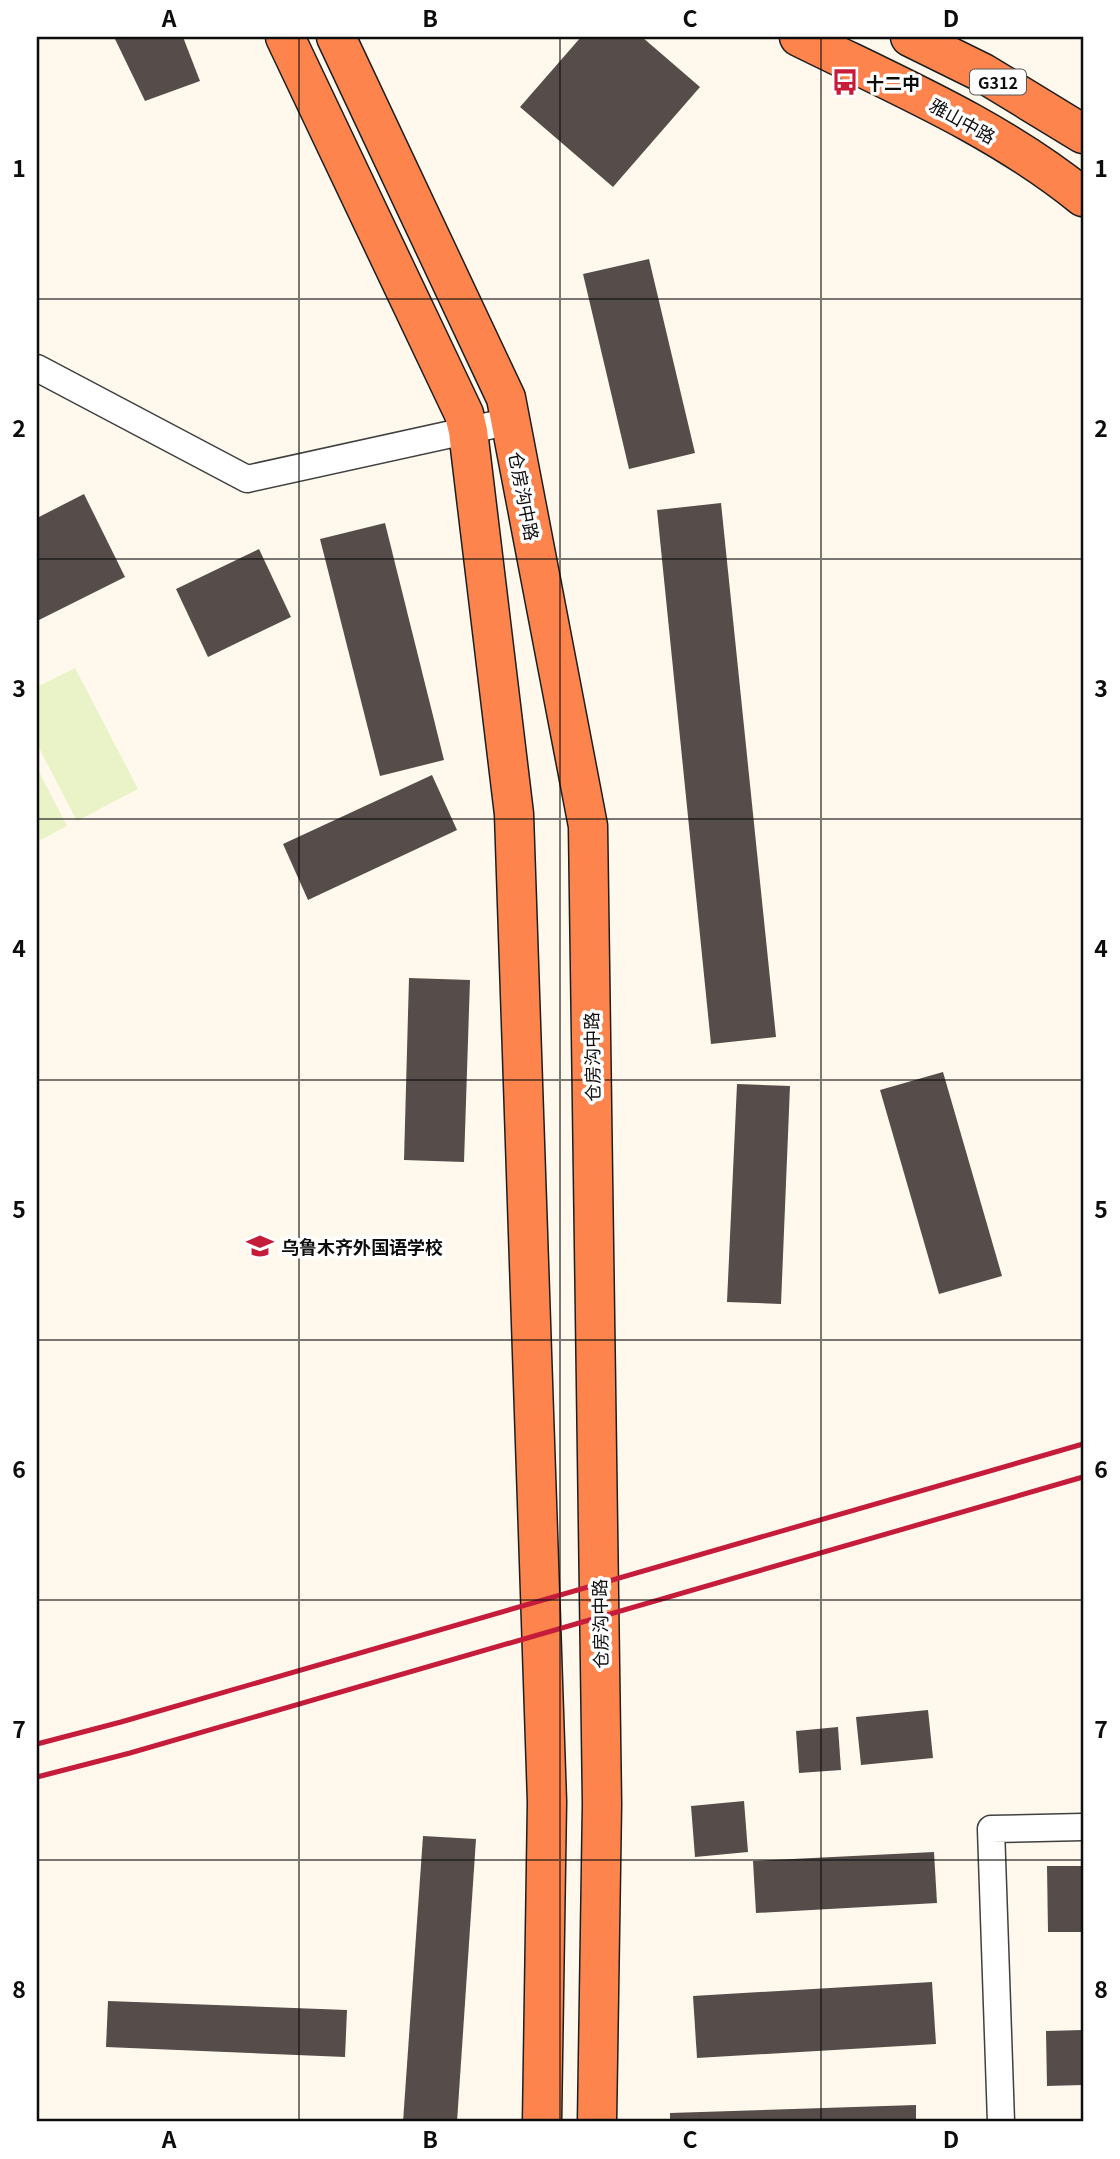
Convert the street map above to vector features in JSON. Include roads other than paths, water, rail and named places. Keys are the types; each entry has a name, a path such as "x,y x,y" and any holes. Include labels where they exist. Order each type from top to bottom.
{"highway":[{"path":"285,37 464,414 468,431 514,814 547,1802 542,2122"},
{"name":"仓房沟中路","path":"336,37 506,398 588,826 602,1804 597,2122"},
{"name":"雅山中路","path":"799,37 969,120 1062,179 1083,197"},
{"name":"G312","path":"910,37 984,73 1083,134"}],"street":[{"path":"37,368 247,480 511,421"},
{"path":"1001,2122 991,1829 1083,1827"}],"railway":[{"path":"37,1744 1083,1444"},
{"path":"37,1777 130,1753 1083,1477"}],"place":[{"name":"十二中","path":"845,82"},
{"name":"乌鲁木齐外国语学校","path":"260,1246"}]}
